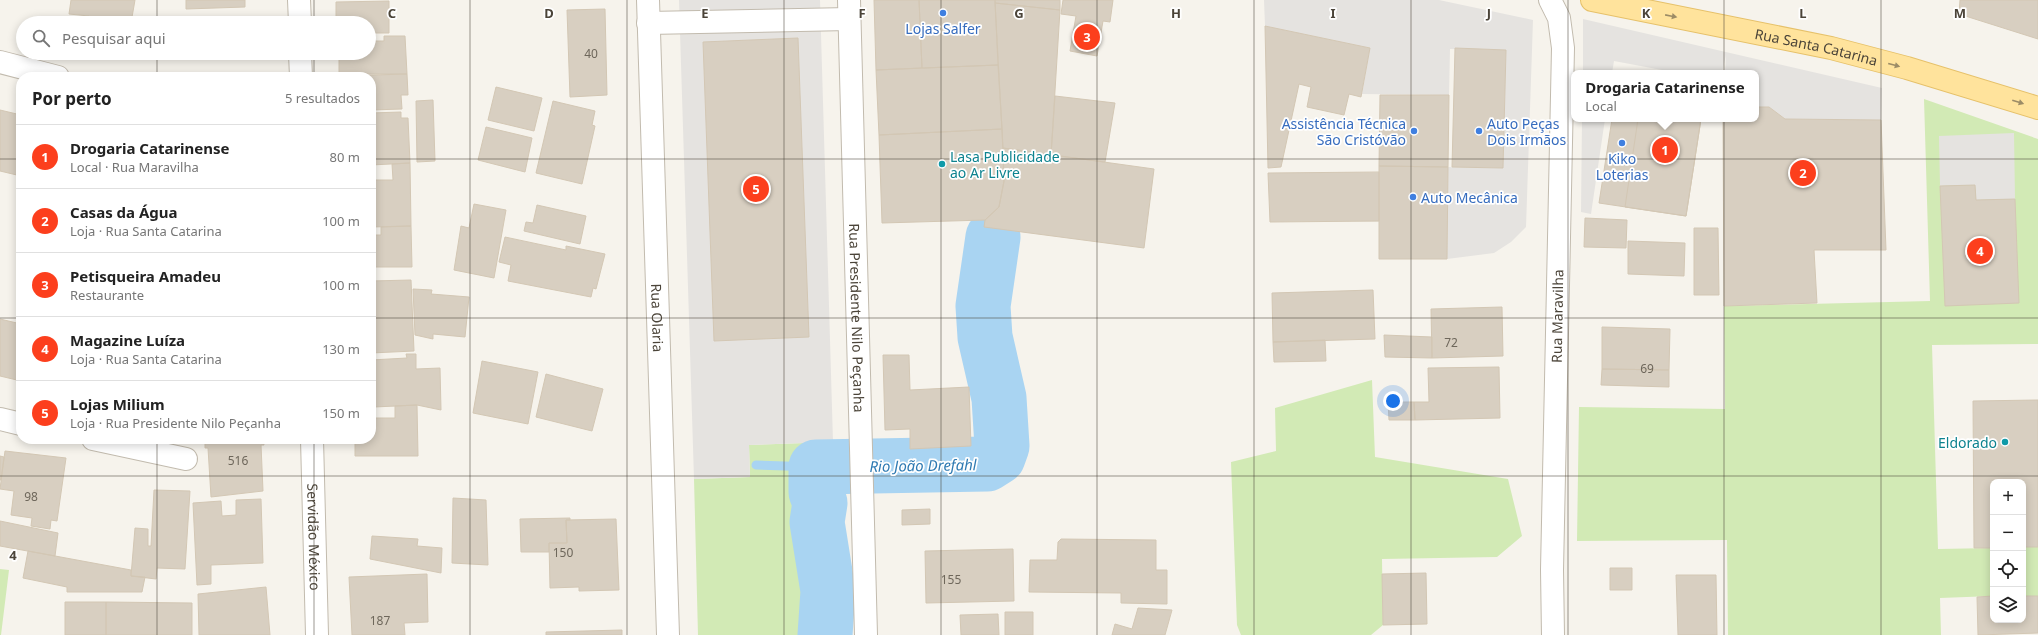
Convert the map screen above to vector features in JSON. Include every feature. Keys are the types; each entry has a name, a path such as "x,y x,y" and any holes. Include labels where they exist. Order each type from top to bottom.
{"main road":[{"name":"Rua Santa Catarina","path":"1592,0 1831,48 1907,68 2038,108"}],"street":[{"path":"299,0 300,16"},
{"name":"Rua Olaria","path":"648,0 668,635"},
{"name":"Rua Maravilha","path":"1550,0 1559,18 1563,48 1552,562 1554,635"},
{"path":"648,23 849,10"},
{"name":"Rua Presidente Nilo Peçanha","path":"849,10 866,635"},
{"path":"300,60 301,72"},
{"path":"0,62 39,72"},
{"path":"0,419 16,423"},
{"path":"116,444 186,459"},
{"name":"Servidão México","path":"312,444 318,635"}],"green space":[{"path":"1924,99 2038,139 2038,344 1932,345 1938,549 1990,548 1990,596 1940,598 1941,635 1728,635 1727,540 1577,541 1579,407 1725,409 1724,306 1930,301"},
{"path":"1372,380 1375,457 1508,479 1522,536 1497,557 1382,559 1383,625 1371,635 1241,635 1237,625 1231,462 1276,451 1275,408"},
{"path":"833,442 839,635 698,635 694,479 750,477 749,445"},
{"path":"2026,547 2038,547 2038,596 2026,596"},
{"path":"0,569 9,570 1,635 0,635"}],"shaded area":[{"path":"679,0 820,0 833,442 749,445 750,477 694,479"},
{"path":"1264,0 1439,0 1533,20 1526,227 1511,242 1494,253 1447,259 1448,167 1503,168 1506,50 1450,49 1449,95 1362,94 1370,48 1265,26"},
{"path":"1583,19 1882,88 1881,120 1785,119 1769,107 1759,107 1759,70 1725,70 1726,55 1723,70 1662,70 1614,61 1612,70 1583,70"},
{"path":"1582,122 1605,122 1591,214 1581,212"},
{"path":"2014,133 2015,199 1976,200 1975,185 1940,186 1939,136"}],"building":[{"path":"71,0 135,0 132,16 89,16 69,14"},
{"path":"186,0 245,0 245,7 186,9"},
{"path":"874,0 919,0 922,68 876,70"},
{"path":"919,0 995,0 998,65 922,68"},
{"path":"995,0 1060,0 1060,10 995,3"},
{"path":"1063,0 1113,0 1110,22 1103,21 1097,56 1070,51 1076,16 1061,14"},
{"path":"1960,0 2038,0 2038,39 1959,14"},
{"path":"389,1 389,33 376,33 376,16 336,16 336,2"},
{"path":"995,3 1060,10 1051,155 1003,148"},
{"path":"605,9 607,95 570,97 567,10"},
{"path":"1265,26 1370,48 1361,97 1349,94 1344,115 1307,107 1311,87 1299,84 1281,167 1268,168"},
{"path":"384,36 405,36 407,74 339,72 339,60 376,60 376,41 384,41"},
{"path":"798,38 809,337 714,341 703,42"},
{"name":"Auto Peças Dois Irmãos","path":"1455,48 1506,50 1503,168 1452,167"},
{"path":"998,65 1002,129 879,135 876,70"},
{"path":"407,74 408,95 401,95 402,109 376,110 376,75"},
{"path":"496,87 542,98 534,131 488,120"},
{"name":"Assistência Técnica São Cristóvão","path":"1380,95 1449,95 1448,167 1379,166"},
{"path":"1055,96 1115,103 1105,162 1051,155"},
{"path":"433,100 435,161 417,162 416,101"},
{"path":"553,101 595,111 592,125 595,126 582,184 536,173"},
{"path":"1759,107 1769,107 1785,119 1881,120 1886,250 1814,250 1817,303 1724,306 1723,122 1759,122"},
{"path":"0,110 16,114 16,175 0,171"},
{"path":"401,112 401,118 408,118 410,163 376,165 376,113"},
{"path":"1612,122 1701,122 1686,216 1599,203"},
{"path":"1638,122 1701,122 1686,216 1625,207"},
{"path":"486,127 532,138 525,172 478,160"},
{"name":"Lasa Publicidade ao Ar Livre","path":"1002,129 1004,181 999,207 985,220 882,223 879,135"},
{"path":"1003,148 1154,169 1144,248 984,227 985,220 999,207 1004,181"},
{"path":"410,163 411,226 376,227 376,180 393,180 392,164"},
{"name":"Auto Mecânica","path":"1379,166 1448,167 1447,259 1379,259"},
{"path":"1379,172 1379,221 1270,222 1268,173"},
{"path":"1975,185 1976,200 2015,199 2019,303 1945,306 1940,186"},
{"path":"474,204 506,210 494,278 454,270 461,226 469,228"},
{"path":"537,205 586,216 580,244 524,231 526,222 533,223"},
{"path":"1585,218 1627,220 1626,248 1584,247"},
{"path":"411,226 412,267 376,267 376,235 381,235 381,227"},
{"path":"1694,228 1718,228 1719,295 1694,295"},
{"path":"505,237 566,250 566,246 605,254 596,289 593,288 591,297 508,281 511,265 499,262"},
{"path":"1628,241 1685,243 1684,276 1628,274"},
{"path":"411,280 414,351 376,353 376,281"},
{"path":"413,289 432,290 431,294 469,297 465,337 433,334 433,339 415,335"},
{"path":"1373,290 1375,339 1273,342 1272,293"},
{"path":"1502,307 1503,356 1432,358 1431,309"},
{"path":"0,319 16,323 16,380 0,376"},
{"path":"1602,327 1670,329 1669,370 1602,369"},
{"path":"1384,335 1432,337 1432,358 1385,357"},
{"path":"1325,340 1326,361 1274,362 1273,342"},
{"path":"406,354 416,354 416,369 440,368 441,410 417,405 376,407 376,360 407,358"},
{"path":"883,355 909,355 910,390 969,387 971,446 910,449 910,429 885,430"},
{"path":"482,361 538,372 528,424 473,413"},
{"path":"1499,367 1500,418 1415,420 1414,402 1429,402 1428,368"},
{"path":"1602,369 1669,370 1669,387 1601,385"},
{"path":"546,374 603,389 592,431 536,417"},
{"name":"Eldorado","path":"2038,400 2038,547 2026,547 2026,479 1990,479 1990,548 1974,548 1973,401"},
{"path":"1388,402 1414,402 1415,420 1389,420"},
{"path":"417,405 418,456 355,456 355,444 376,444 376,418 395,418 395,406"},
{"path":"205,444 264,444 261,445 263,491 211,497 208,448 205,448"},
{"path":"5,451 66,458 57,521 51,520 50,529 31,526 32,518 11,515 14,491 0,489"},
{"path":"0,456 4,457 1,480 0,480"},
{"path":"154,490 190,491 185,569 157,568 156,579 131,576 135,528 148,529 148,546 151,546"},
{"path":"453,498 486,500 488,565 452,563"},
{"path":"261,499 263,563 211,565 211,584 197,585 193,503 221,501 222,516 236,515 236,500"},
{"path":"930,509 930,524 902,525 902,510"},
{"path":"570,518 570,520 566,520 567,543 549,543 549,552 521,552 520,519"},
{"path":"616,519 619,590 579,591 579,587 550,588 549,543 567,543 566,520"},
{"path":"0,521 58,533 55,556 0,546"},
{"path":"372,536 418,539 417,546 442,548 441,573 370,559"},
{"path":"1061,539 1156,540 1156,570 1167,570 1167,604 1121,603 1121,593 1029,592 1030,560 1057,560 1058,542"},
{"path":"1013,549 1014,601 926,603 925,551"},
{"path":"28,551 131,570 131,576 145,577 142,592 67,592 67,587 23,578"},
{"path":"1610,568 1632,568 1632,590 1610,590"},
{"path":"1426,573 1427,624 1383,625 1382,574"},
{"path":"427,574 428,622 404,623 405,635 352,635 349,577"},
{"path":"1676,575 1716,575 1717,635 1678,635"},
{"path":"266,587 270,635 199,635 198,594"},
{"path":"1990,596 1990,623 2026,623 2026,596 2038,596 2038,633 1978,635 1977,597"},
{"path":"65,602 106,602 106,635 65,635"},
{"path":"106,602 192,603 192,635 106,635"},
{"path":"1138,608 1172,610 1165,635 1112,635 1115,624 1132,629"},
{"path":"1005,612 1033,612 1033,635 1005,635"},
{"path":"998,614 999,635 961,635 960,615"},
{"path":"622,630 622,635 546,635 546,632"}],"waterway":[{"name":"Rio João Drefahl","path":"825,635 828,591 817,522 820,503 816,492 816,467 987,464 998,457 1002,446 999,398 985,337 983,306 993,237"},
{"path":"756,465 816,467"}],"place":[{"name":"Lojas Salfer","path":"943,13"},
{"name":"Petisqueira Amadeu","path":"1087,37"},
{"name":"Assistência Técnica São Cristóvão","path":"1414,131"},
{"name":"Auto Peças Dois Irmãos","path":"1479,131"},
{"name":"Kiko Loterias","path":"1622,143"},
{"name":"Drogaria Catarinense","path":"1665,150"},
{"name":"Lasa Publicidade ao Ar Livre","path":"942,164"},
{"name":"Casas da Água","path":"1803,173"},
{"name":"Lojas Milium","path":"756,189"},
{"name":"Auto Mecânica","path":"1413,197"},
{"name":"Magazine Luíza","path":"1980,251"},
{"name":"Eldorado","path":"2005,442"}]}
